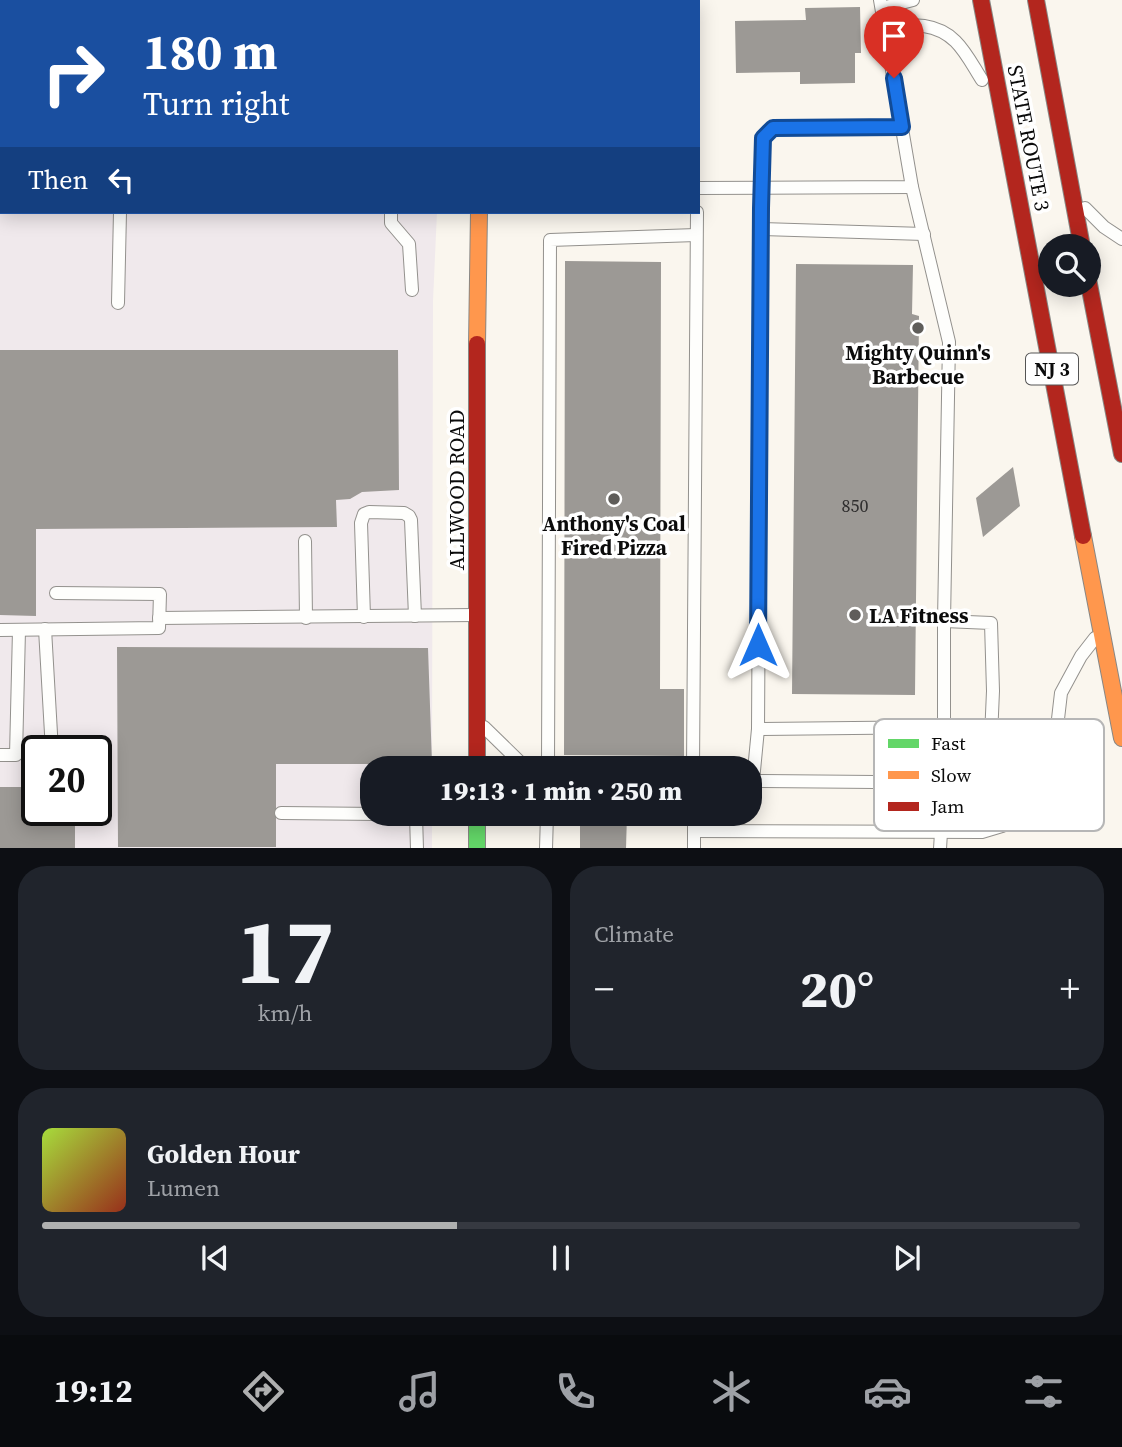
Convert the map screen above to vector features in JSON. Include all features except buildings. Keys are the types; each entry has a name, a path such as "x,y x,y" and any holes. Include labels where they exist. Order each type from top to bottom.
{"main road":[{"name":"STATE ROUTE 3","path":"981,0 1122,738"},
{"name":"STATE ROUTE 3","path":"1036,0 1080,234"},
{"name":"ALLWOOD ROAD","path":"477,756 479,214"},
{"name":"NJ 3","path":"1092,297 1122,454"},
{"path":"477,826 477,848"}],"lane":[{"path":"913,0 881,4 912,187 949,342 945,719"},
{"path":"885,29 923,26 945,32 963,48 1003,114"},
{"path":"755,756 758,729 763,138 773,128 902,127"},
{"path":"700,188 912,187"},
{"path":"1073,196 1104,227 1122,239"},
{"path":"118,303 120,214"},
{"path":"391,214 391,223 409,244 412,290"},
{"path":"693,756 697,214"},
{"path":"761,229 924,234"},
{"path":"548,756 550,240 696,235"},
{"path":"364,617 361,523 364,514 369,512 404,513 411,520 415,616"},
{"path":"305,541 306,618"},
{"path":"0,630 159,628 159,594 56,593"},
{"path":"159,618 477,615"},
{"path":"944,621 991,623 992,719"},
{"path":"45,629 51,735"},
{"path":"1058,719 1061,693 1081,656 1102,629"},
{"path":"0,755 16,755 19,630"},
{"path":"477,720 514,756"},
{"path":"758,729 874,728"},
{"path":"762,781 874,782"},
{"path":"281,813 360,814"},
{"path":"416,826 417,848"},
{"path":"546,848 547,826"},
{"path":"694,826 694,848"},
{"path":"694,831 985,831"},
{"path":"940,848 941,831"}],"shaded area":[{"path":"0,214 437,214 433,301 432,756 360,756 360,826 432,826 432,848 0,848"}],"traffic: fast":[{"path":"477,826 477,848"}],"traffic: slow":[{"path":"477,344 479,214"},
{"path":"1083,536 1122,738"}],"traffic: jam":[{"path":"981,0 1083,536"},
{"path":"1036,0 1080,234"},
{"path":"1091,297 1122,454"},
{"path":"477,344 477,756"}],"place":[{"name":"Mighty Quinn's Barbecue","path":"918,328"},
{"name":"Anthony's Coal Fired Pizza","path":"614,499"},
{"name":"LA Fitness","path":"855,615"}],"route":[{"path":"758,645 763,138 773,128 902,127 894,78"}]}
